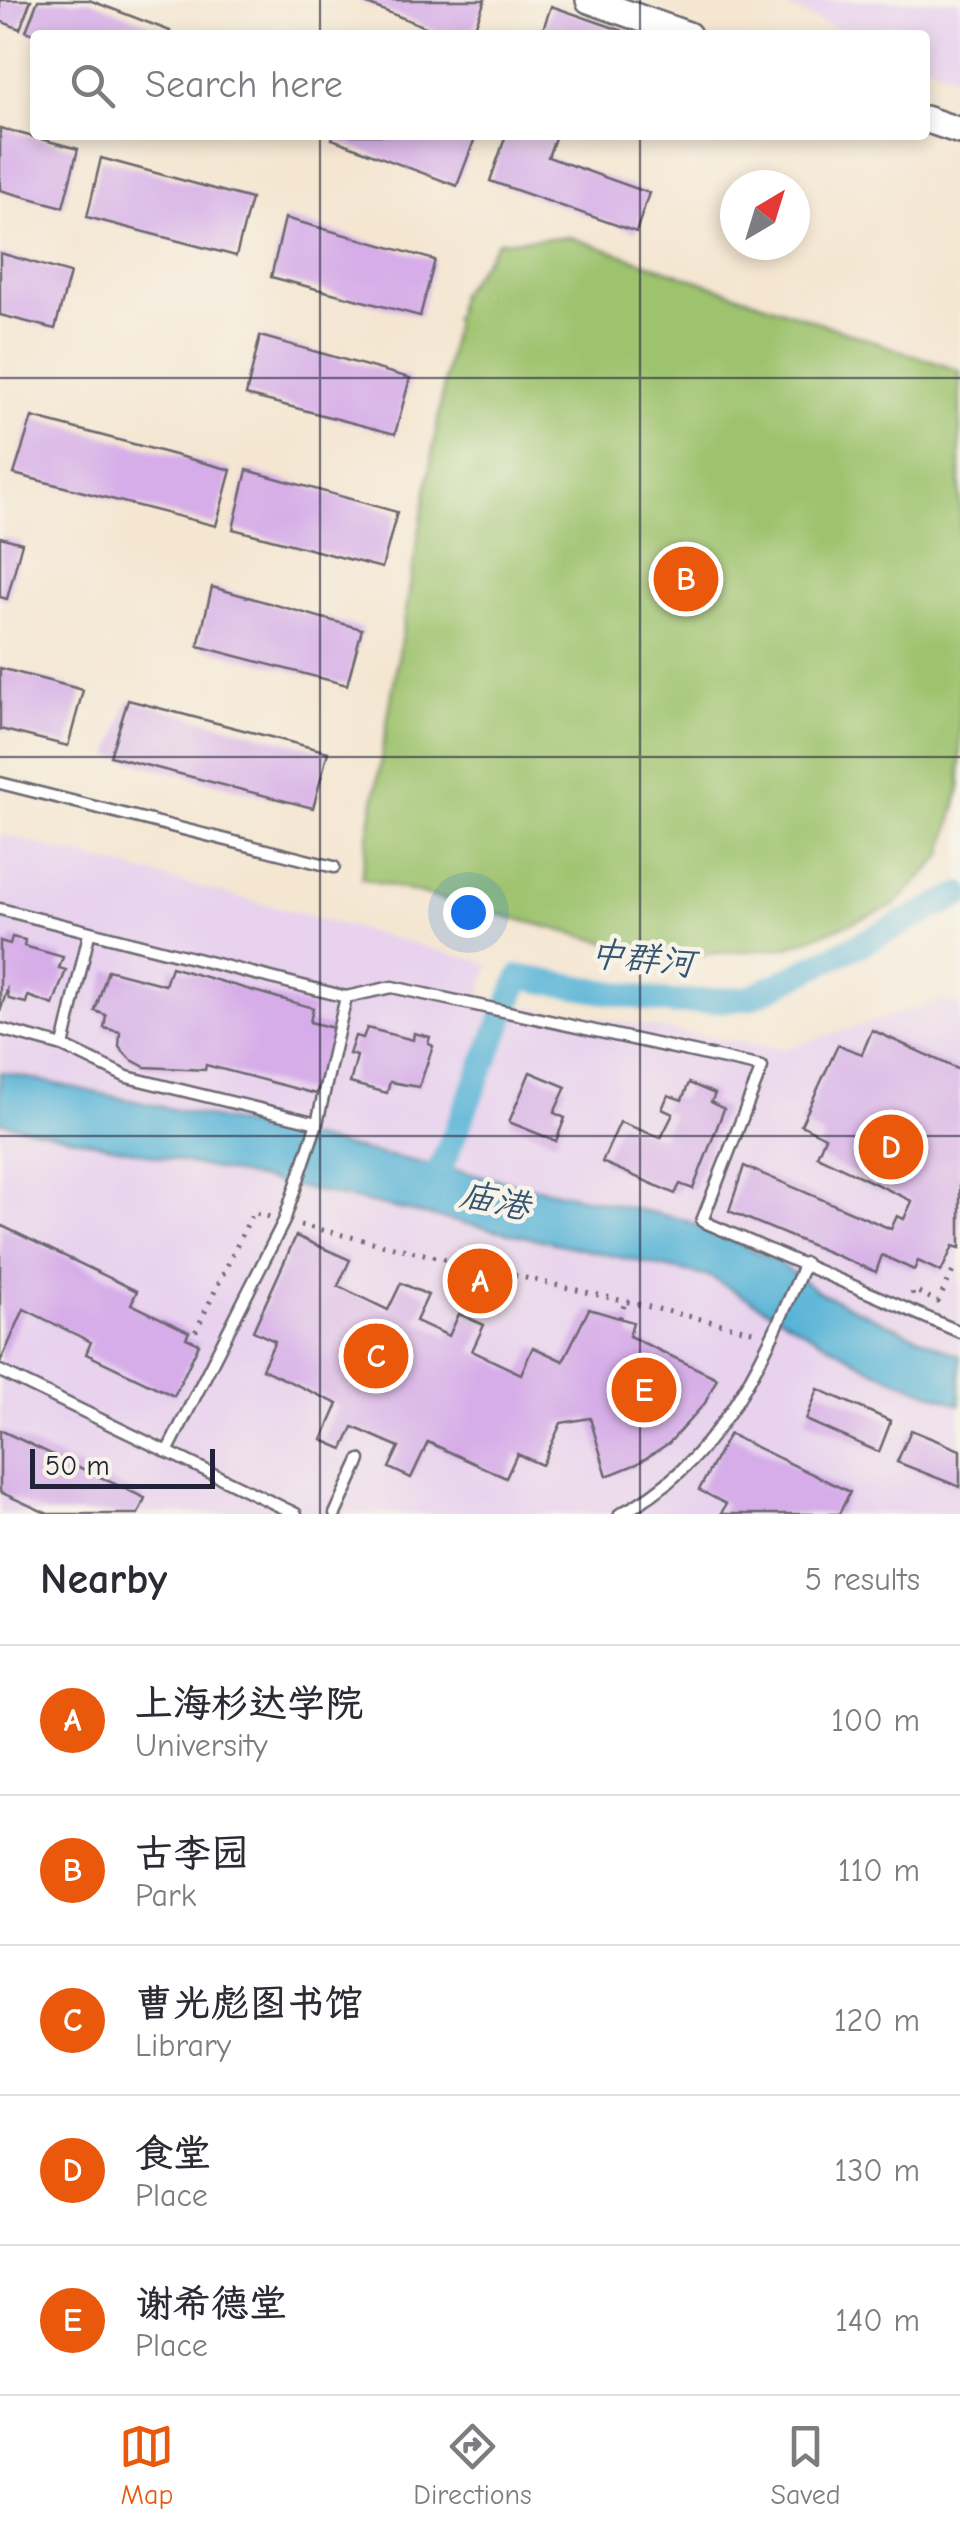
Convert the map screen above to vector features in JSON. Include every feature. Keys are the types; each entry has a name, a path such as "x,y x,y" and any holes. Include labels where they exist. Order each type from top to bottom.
{"street":[{"path":"588,0 674,30"},
{"path":"930,121 960,131"}],"lane":[{"path":"0,783 334,867"},
{"path":"0,909 346,997 392,987 762,1067 702,1221 960,1332"},
{"path":"63,1046 89,934"},
{"path":"167,1452 286,1215 317,1123 346,997"},
{"path":"0,1029 63,1046 128,1078 317,1123"},
{"path":"620,1514 638,1505 696,1455 744,1396 805,1263"},
{"path":"0,1370 296,1514"},
{"path":"334,1514 360,1460"}],"path":[{"path":"191,1341 253,1212 286,1215 758,1332"},
{"path":"620,1318 625,1302"}],"shaded area":[{"path":"768,0 960,0 960,78 930,66 930,30 843,30"},
{"path":"0,834 489,964 480,999 783,1049 942,1000 960,1005 960,1514 0,1514"}],"green space":[{"path":"570,237 960,371 960,787 943,855 894,906 786,948 662,957 361,878 459,295 499,241"}],"water":[{"name":"庙港","path":"0,1072 682,1219 774,1259 820,1293 960,1356 960,1405 873,1370 710,1277 0,1122"}],"building":[{"path":"0,0 31,0 20,29 0,21"},
{"path":"38,0 89,0 167,30 30,33 26,31"},
{"path":"357,0 485,0 474,30 433,30"},
{"path":"551,6 620,30 543,30"},
{"path":"0,128 30,136 30,140 78,149 63,207 0,190"},
{"path":"335,140 474,140 457,186"},
{"path":"504,140 554,140 548,157 649,193 636,232 490,181"},
{"path":"101,158 251,199 236,256 87,217"},
{"path":"285,218 435,260 420,316 271,277"},
{"path":"0,253 70,273 55,329 0,315"},
{"path":"260,336 410,378 395,434 246,395"},
{"path":"32,417 231,470 216,526 14,474"},
{"path":"247,470 397,512 382,568 233,529"},
{"path":"0,537 22,543 7,599 0,597"},
{"path":"212,587 362,629 347,685 198,646"},
{"path":"0,668 83,690 68,746 0,729"},
{"path":"128,700 328,752 313,808 110,756"},
{"path":"12,937 25,940 24,946 63,957 59,968 66,970 53,1005 28,996 26,1003 9,999 7,990 0,1012 0,941 10,944"},
{"path":"171,967 313,1008 310,1022 337,1029 316,1094 206,1065 205,1070 145,1067 130,1059 119,1047 120,1032 104,1028 106,1015 95,1011 108,970 165,985"},
{"path":"367,1028 413,1040 414,1033 430,1037 428,1043 433,1046 419,1087 390,1082 387,1093 350,1083 357,1056 349,1054 355,1036 363,1038"},
{"path":"872,1030 960,1070 960,1248 953,1246 941,1272 918,1261 914,1270 882,1255 876,1272 729,1211 744,1166 891,1229 897,1216 904,1219 912,1201 817,1156 825,1137 801,1125 838,1045 862,1054"},
{"path":"530,1072 566,1087 554,1113 565,1118 556,1141 509,1122"},
{"path":"689,1083 715,1094 711,1102 724,1109 693,1189 680,1184 675,1194 602,1162 620,1122 661,1138 673,1114 662,1109 668,1095 682,1100"},
{"path":"0,1225 137,1291 131,1304 189,1332 186,1338 199,1344 174,1396 86,1354 91,1342 24,1309 0,1363"},
{"path":"296,1236 350,1260 338,1286 388,1310 401,1283 428,1295 416,1321 449,1336 459,1314 484,1325 472,1351 521,1374 533,1347 563,1361 589,1309 633,1322 629,1336 717,1378 705,1403 669,1443 637,1464 607,1476 590,1418 561,1423 542,1465 517,1454 506,1478 428,1442 411,1478 389,1468 399,1447 353,1427 343,1449 322,1440 338,1404 262,1369 275,1341 253,1331"},
{"path":"818,1389 891,1421 879,1452 806,1420"},
{"path":"0,1430 145,1498 138,1514 48,1514 0,1492"},
{"path":"911,1430 960,1450 960,1487 897,1462"},
{"path":"729,1434 850,1492 839,1514 721,1514 726,1504 699,1490"}],"waterway":[{"name":"中群河","path":"433,1186 520,977 672,1003 750,998 960,895"}],"place":[{"name":"古李园","path":"686,579"},
{"name":"食堂","path":"891,1147"},
{"name":"上海杉达学院","path":"480,1281"},
{"name":"曹光彪图书馆","path":"376,1356"},
{"name":"谢希德堂","path":"644,1390"}]}
